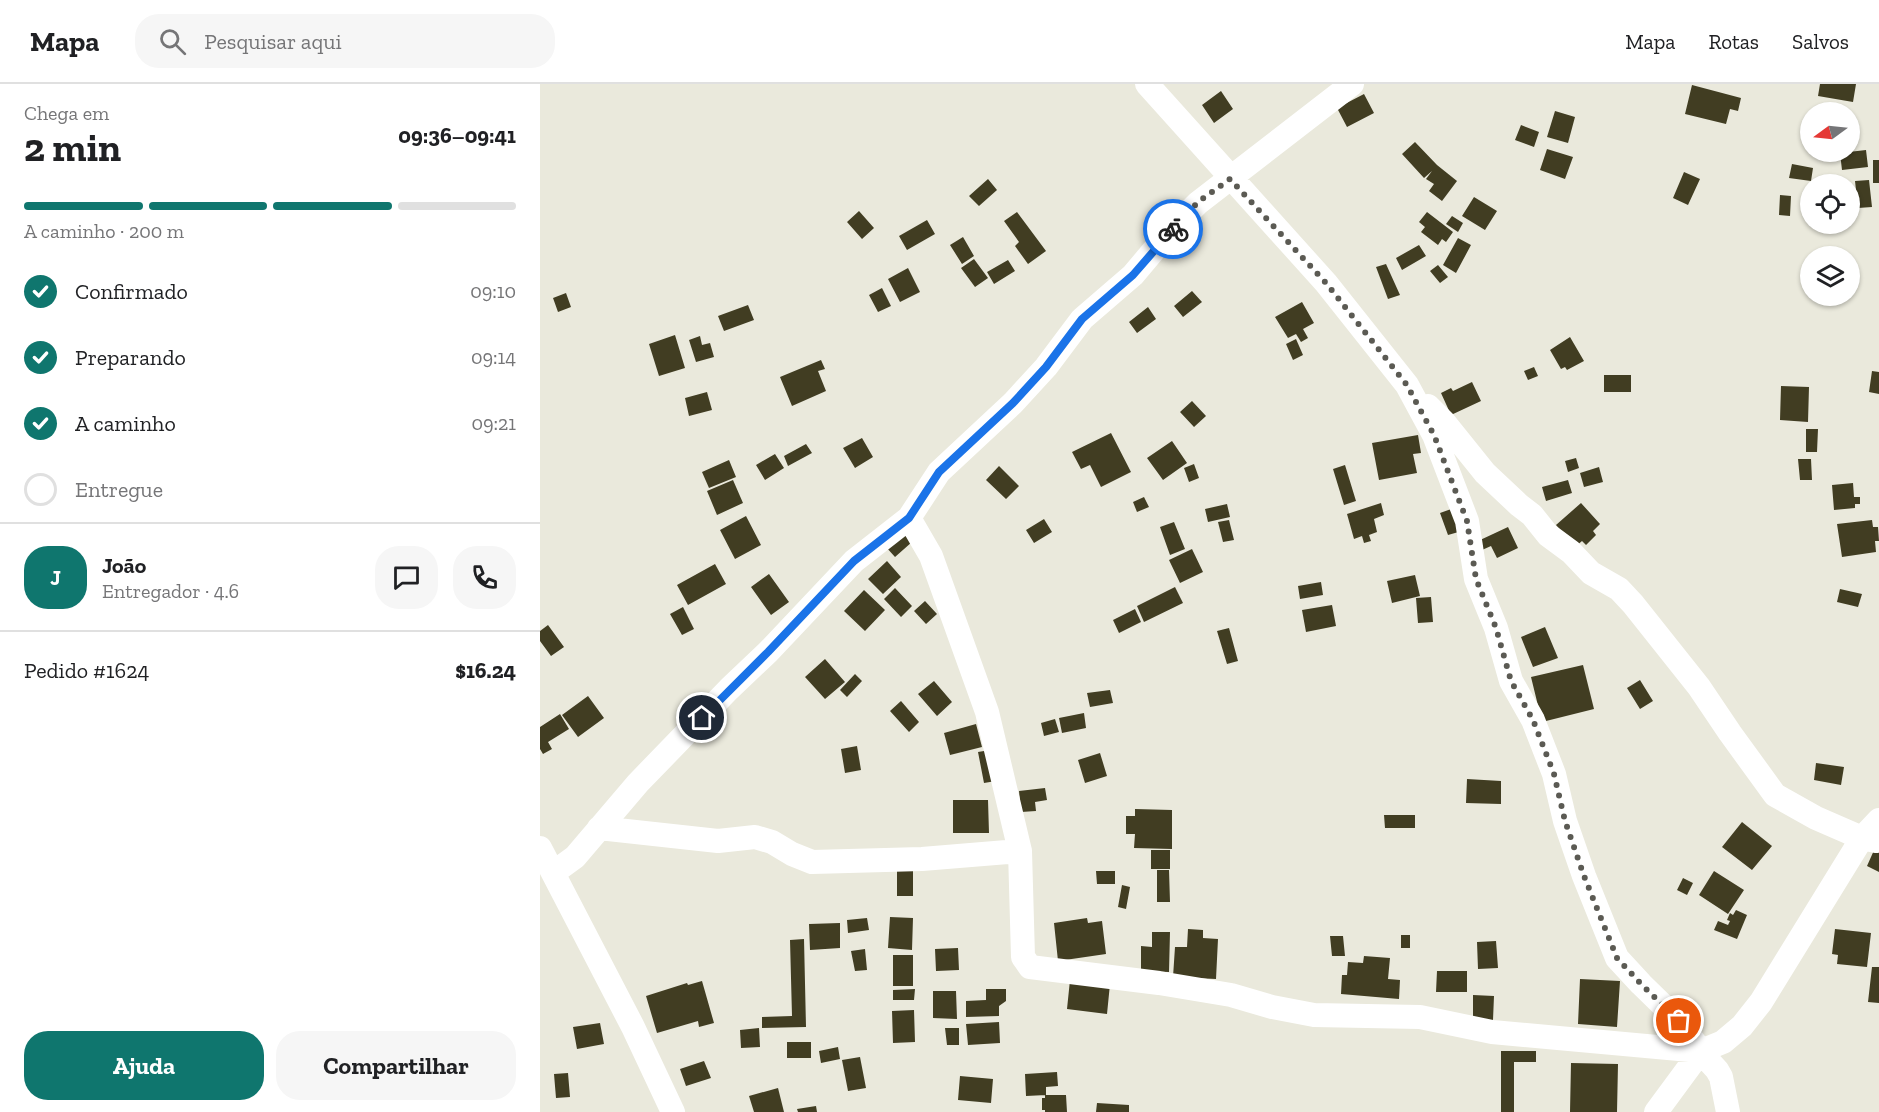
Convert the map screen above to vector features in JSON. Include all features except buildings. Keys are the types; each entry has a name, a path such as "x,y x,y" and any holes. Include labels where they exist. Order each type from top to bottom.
{"street":[{"path":"1147,84 1230,179 1326,283 1407,385 1444,422 1485,472 1532,515 1548,535 1571,552 1591,573 1619,589 1633,604 1699,687 1775,795 1816,819 1871,840"},
{"path":"553,873 575,857 638,783 768,652 854,561 909,518 939,472 998,417 1046,367 1082,319 1133,275 1198,202 1352,84"},
{"path":"1407,385 1434,435 1467,521 1476,579 1496,628 1511,681 1533,720 1554,774 1568,832 1617,958 1679,1021 1720,1077 1728,1112"},
{"path":"909,518 931,556 987,712 1020,851 1023,957 1030,967 1159,983 1231,995 1272,1007 1314,1015 1420,1017 1492,1032 1701,1051 1723,1042 1742,1026 1761,1002 1871,840 1879,820"},
{"path":"599,828 718,841 754,837 772,842 792,855 812,862 922,859 1020,851"},
{"path":"540,848 633,1027 673,1112"},
{"path":"1656,1112 1701,1051"}],"way so far":[{"path":"1173,229 1198,202 1230,179 1326,283 1407,385 1434,435 1467,521 1476,579 1496,628 1511,681 1533,720 1554,774 1565,821 1617,958 1679,1021"}],"route":[{"path":"702,718 854,561 909,518 939,472 1013,403 1046,367 1082,319 1133,275 1173,229"}]}
